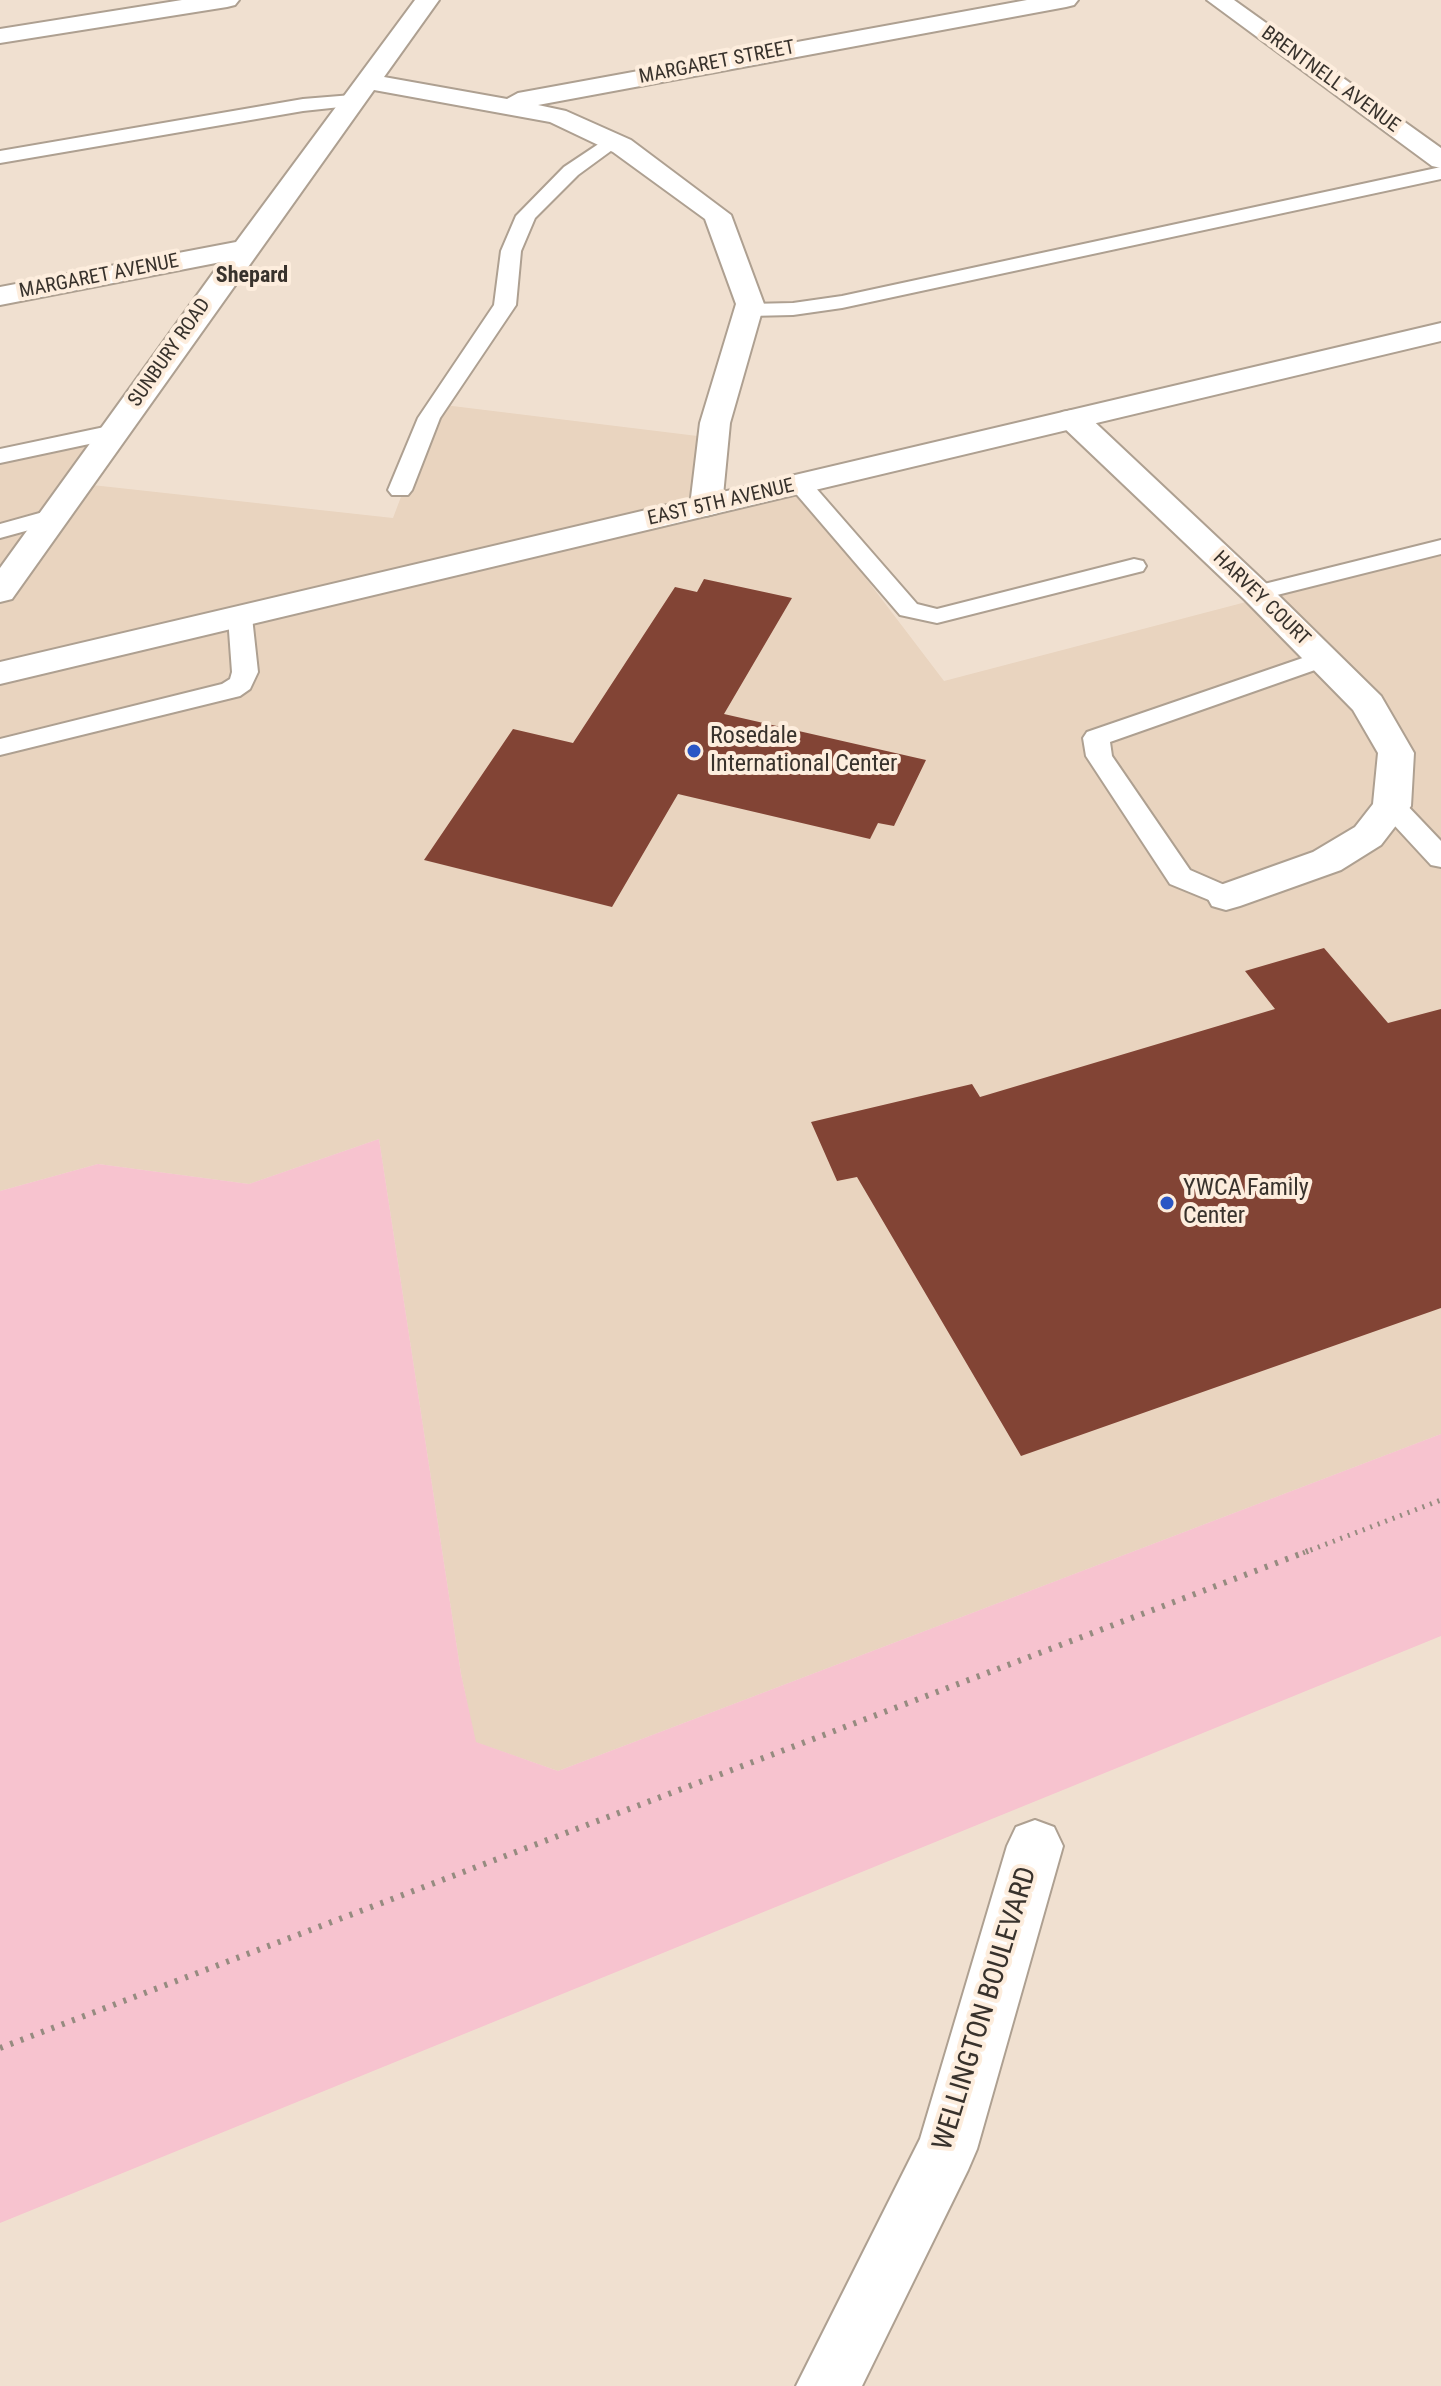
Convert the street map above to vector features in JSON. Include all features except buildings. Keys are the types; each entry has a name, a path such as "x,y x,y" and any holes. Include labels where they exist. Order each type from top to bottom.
{"street":[{"path":"0,36 227,0"},
{"name":"SUNBURY ROAD","path":"0,592 427,0"},
{"name":"MARGARET STREET","path":"360,91 497,105 1066,0"},
{"name":"BRENTNELL AVENUE","path":"1219,0 1441,160"},
{"path":"497,105 557,116 612,141 717,215 750,304 715,423 706,506"},
{"name":"MARGARET AVENUE","path":"0,296 245,249"},
{"name":"EAST 5TH AVENUE","path":"0,673 1441,332"},
{"name":"HARVEY COURT","path":"1073,419 1257,593 1368,704 1396,753 1392,806"},
{"path":"1226,897 1327,861 1368,836 1392,806"},
{"name":"WELLINGTON BOULEVARD","path":"828,2386 947,2149 1035,1846"}],"lane":[{"path":"0,157 303,105 360,91"},
{"path":"400,490 429,418 505,305 511,251 526,216 571,171 612,141"},
{"path":"749,310 793,309 842,302 1441,173"},
{"path":"0,456 114,432"},
{"path":"800,484 909,610 937,616 1134,566"},
{"path":"0,531 54,516"},
{"path":"1257,593 1441,547"},
{"path":"0,747 231,690 241,683 245,672 240,617"},
{"path":"1226,897 1180,877 1099,756 1096,738 1323,659"},
{"path":"1392,806 1441,858"}],"path":[{"path":"0,2048 1441,1500"}],"shaded area":[{"path":"436,404 722,439 719,508 798,489 944,681 1441,551 1441,1434 558,1771 475,1742 461,1674 379,1139 249,1184 98,1164 0,1191 0,457 115,433 83,484 393,518"},
{"path":"379,1139 461,1674 476,1742 558,1771 1441,1434 1441,1636 0,2223 0,1191 98,1164 249,1184"}],"place":[{"name":"Rosedale International Center","path":"694,751"},
{"name":"YWCA Family Center","path":"1167,1203"}],"district":[{"name":"Shepard","path":"252,276"}]}
